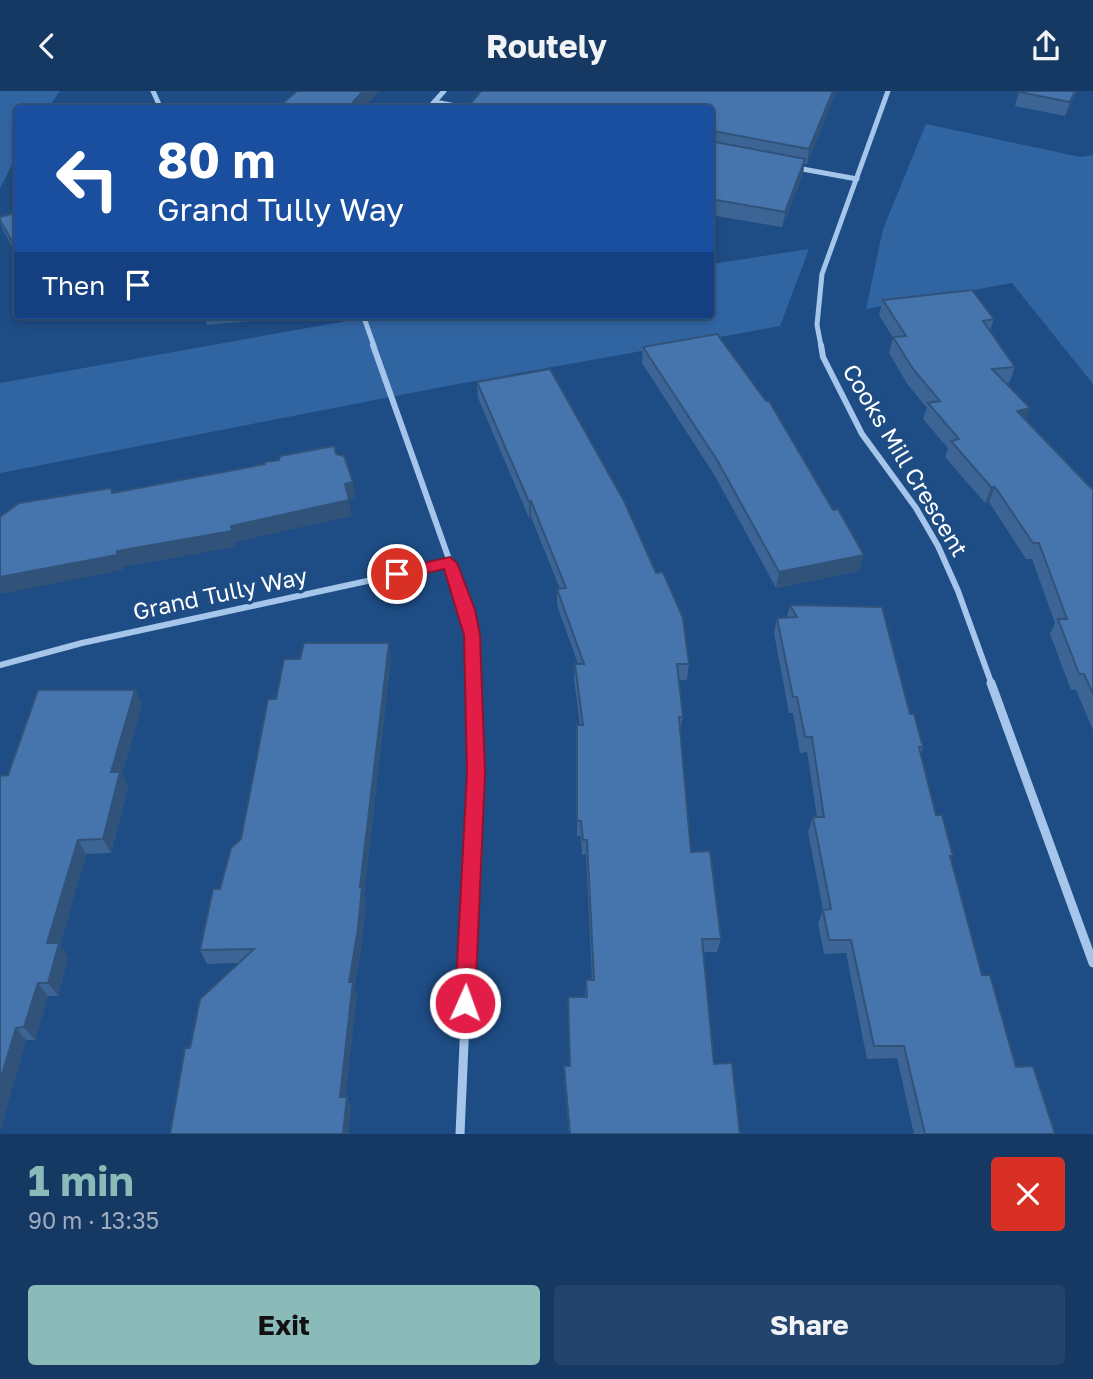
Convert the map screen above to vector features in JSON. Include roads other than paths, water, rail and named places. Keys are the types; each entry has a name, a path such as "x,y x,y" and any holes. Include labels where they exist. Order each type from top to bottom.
{"street":[{"path":"432,105 444,91"},
{"name":"Cooks Mill Crescent","path":"888,91 822,274 817,325 823,357 862,434 916,508 938,545 958,591 1093,963"},
{"path":"435,102 450,105"},
{"path":"792,167 857,179"},
{"path":"364,319 467,610 472,635 476,773 460,1134"},
{"name":"Grand Tully Way","path":"0,665 69,646 450,563"}]}
